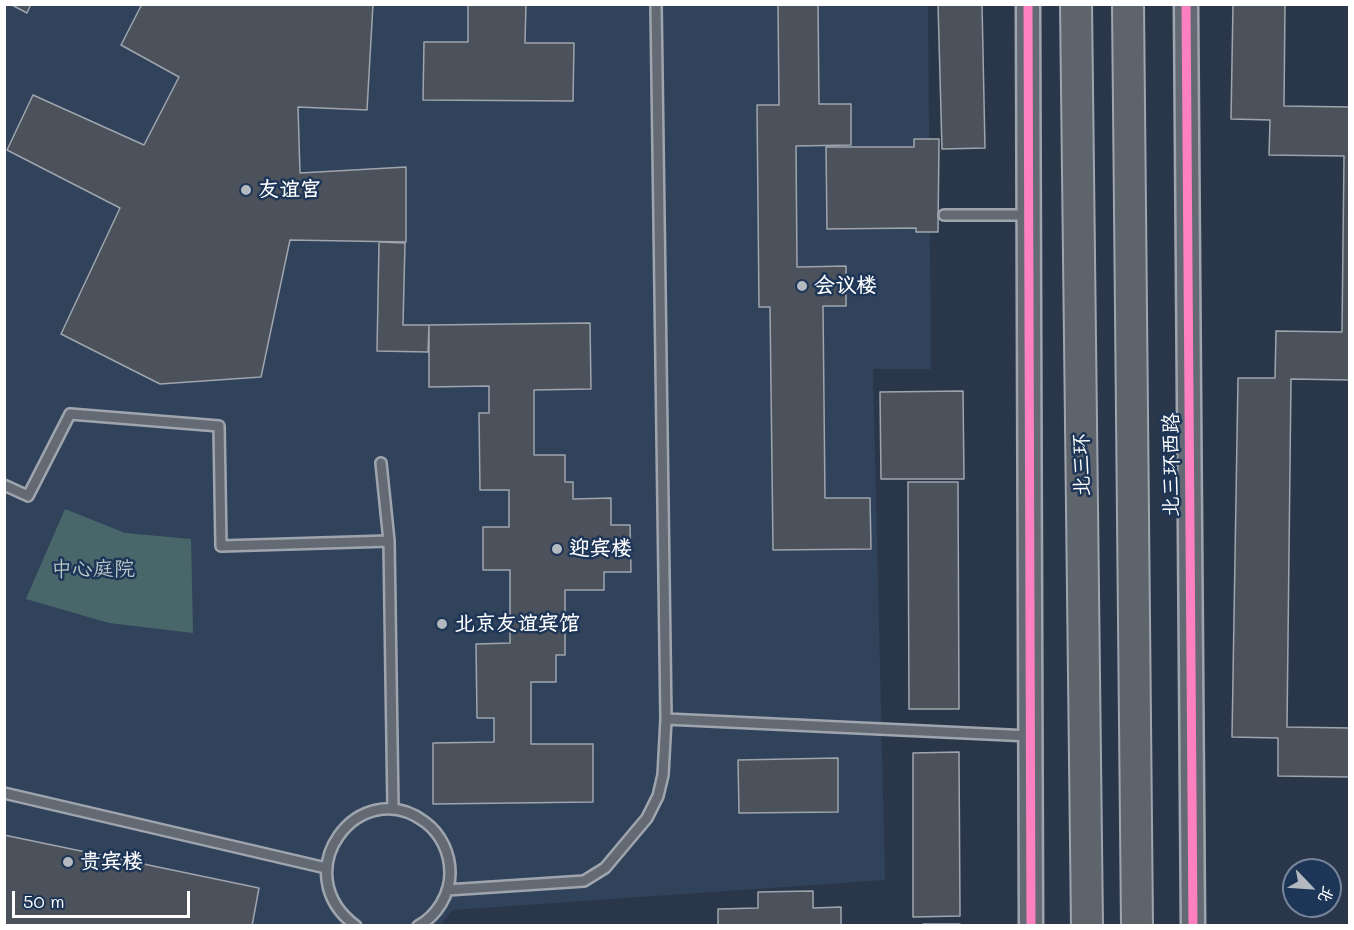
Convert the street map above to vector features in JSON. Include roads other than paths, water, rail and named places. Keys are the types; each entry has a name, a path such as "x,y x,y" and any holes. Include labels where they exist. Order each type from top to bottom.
{"highway":[{"name":"北三环","path":"1076,4 1087,926"},
{"path":"1128,4 1137,926"}],"street":[{"path":"1028,4 1031,926"},
{"name":"北三环西路","path":"1186,4 1193,926"}],"lane":[{"path":"447,890 584,881 605,868 647,818 658,796 663,775 666,719 656,4"},
{"path":"944,215 1029,215"},
{"path":"4,485 28,496 70,414 219,426 221,546 389,541"},
{"path":"381,463 389,541 393,809"},
{"path":"666,719 1030,736"},
{"path":"4,793 326,868"},
{"path":"356,926 345,917 330,895 326,868 334,841 353,820 379,810 393,809 420,818 439,837 449,862 447,890 433,914 418,926"}],"place":[{"name":"友谊宫","path":"246,190"},
{"name":"会议楼","path":"802,286"},
{"name":"迎宾楼","path":"557,549"},
{"name":"北京友谊宾馆","path":"442,624"},
{"name":"贵宾楼","path":"68,862"}],"park label":[{"name":"中心庭院","path":"93,570"}]}
